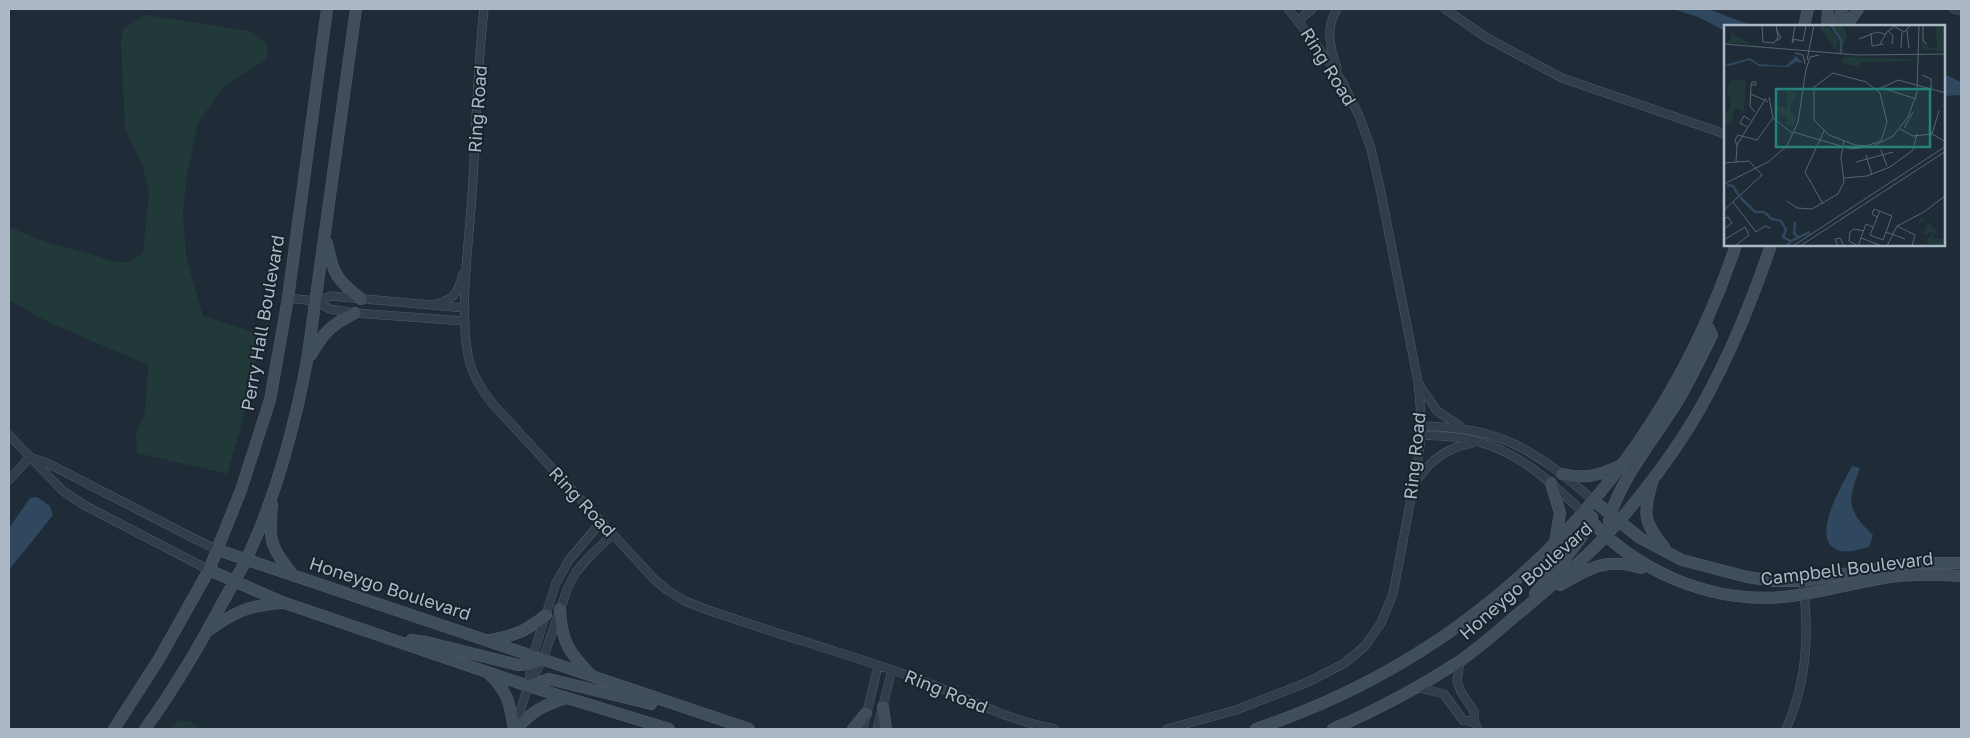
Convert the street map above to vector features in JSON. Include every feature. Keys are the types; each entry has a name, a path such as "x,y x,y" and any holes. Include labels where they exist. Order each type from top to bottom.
{"main road":[{"name":"Perry Hall Boulevard","path":"114,729 159,659 209,570 241,490 270,400 288,298 327,9"},
{"path":"145,729 208,631 246,560 273,492 292,430 307,361 356,9"},
{"path":"1804,25 1808,9"},
{"path":"1827,25 1828,9"},
{"path":"1838,25 1842,9"},
{"path":"1847,25 1858,9"},
{"path":"325,234 332,266 336,275 340,282 361,299"},
{"name":"Honeygo Boulevard","path":"1256,729 1332,700 1426,648 1472,617 1519,579 1555,543 1621,466 1660,408 1685,366 1706,323 1736,246"},
{"name":"Honeygo Boulevard","path":"1333,729 1364,716 1460,661 1541,596 1605,535 1614,518 1654,476 1691,424 1729,353 1772,246"},
{"path":"307,361 320,338 328,329 355,312"},
{"path":"1614,518 1632,470 1676,404 1712,335 1706,323"},
{"path":"1562,474 1576,477 1595,476 1621,466"},
{"path":"1654,476 1646,514 1652,533 1668,552"},
{"path":"1551,483 1560,513 1555,543"},
{"path":"273,492 269,526 272,545 278,557 294,576"},
{"path":"1525,608 1592,522 1593,500"},
{"name":"Campbell Boulevard","path":"1593,500 1640,538 1682,560 1723,572 1775,581 1803,581 1909,562 1961,563"},
{"name":"Campbell Boulevard","path":"1583,512 1605,535 1633,558 1660,573 1682,584 1754,598 1792,596 1881,579 1938,574 1961,576"},
{"name":"Honeygo Boulevard","path":"218,550 487,640 536,659 749,729"},
{"path":"1541,596 1580,574 1605,564 1626,563 1660,573"},
{"name":"Honeygo Boulevard","path":"209,570 282,602 528,686 669,729"},
{"path":"208,631 242,609 282,602"},
{"path":"560,609 565,643 578,662 593,677"},
{"path":"487,640 522,633 546,615"},
{"path":"389,638 426,642 518,665 536,659"},
{"path":"484,670 504,690 515,729"},
{"path":"528,686 549,679 726,722"},
{"path":"515,729 532,712 546,704 566,698"},
{"path":"883,707 886,729"},
{"path":"853,729 866,713"}],"street":[{"name":"Ring Road","path":"484,9 467,263 465,321 468,358 475,377 485,394 513,427 654,579 685,601 942,688 1004,716 1054,729"},
{"path":"1298,20 1312,9"},
{"path":"1337,9 1330,24 1330,42 1342,82"},
{"path":"1445,9 1487,38 1562,78 1724,134"},
{"path":"1953,9 1961,11"},
{"name":"Ring Road","path":"1167,729 1236,710 1294,688 1334,670 1357,654 1375,634 1390,603 1415,483 1422,426 1418,382 1377,174 1367,136 1342,82 1291,10"},
{"path":"430,306 444,302 458,292 467,263"},
{"path":"316,301 331,296 465,308"},
{"path":"288,298 316,301 330,309 465,321"},
{"path":"1418,382 1437,411 1450,421 1466,429"},
{"path":"1422,426 1466,429 1489,434 1514,444 1532,453 1562,474 1593,500"},
{"name":"Honeygo Boulevard","path":"9,435 63,491 84,505 209,570"},
{"path":"1421,435 1455,437 1478,442 1517,458 1551,483 1583,512"},
{"path":"1415,483 1426,467 1447,450 1478,442"},
{"path":"9,480 30,457"},
{"name":"Honeygo Boulevard","path":"30,457 49,464 218,550"},
{"path":"515,729 556,583 568,560 601,522"},
{"path":"528,686 536,659 576,572 612,535"},
{"path":"1786,729 1801,687 1804,668 1806,636 1803,581"},
{"path":"1460,661 1457,681 1461,692 1474,711 1476,726"},
{"path":"863,729 878,666"},
{"path":"877,729 892,670"},
{"path":"1416,687 1444,694 1463,720 1476,726"}],"green space":[{"path":"145,15 250,31 267,44 267,59 224,86 198,123 188,169 183,210 186,256 203,316 262,335 241,426 227,474 137,453 136,435 145,413 148,365 50,323 9,300 9,227 40,240 117,262 130,262 143,253 149,193 143,167 125,128 121,43 123,29"},
{"path":"179,720 192,722 201,729 170,729"}],"water":[{"path":"1673,9 1708,9 1750,25 1724,25 1724,30 1698,17"},
{"path":"1945,74 1961,82 1961,95 1945,96"},
{"path":"1852,466 1860,468 1853,489 1852,505 1854,512 1873,535 1869,547 1845,552 1838,550 1830,544 1826,535 1831,510"},
{"path":"37,497 50,506 53,515 9,570 9,528 30,498"}]}
